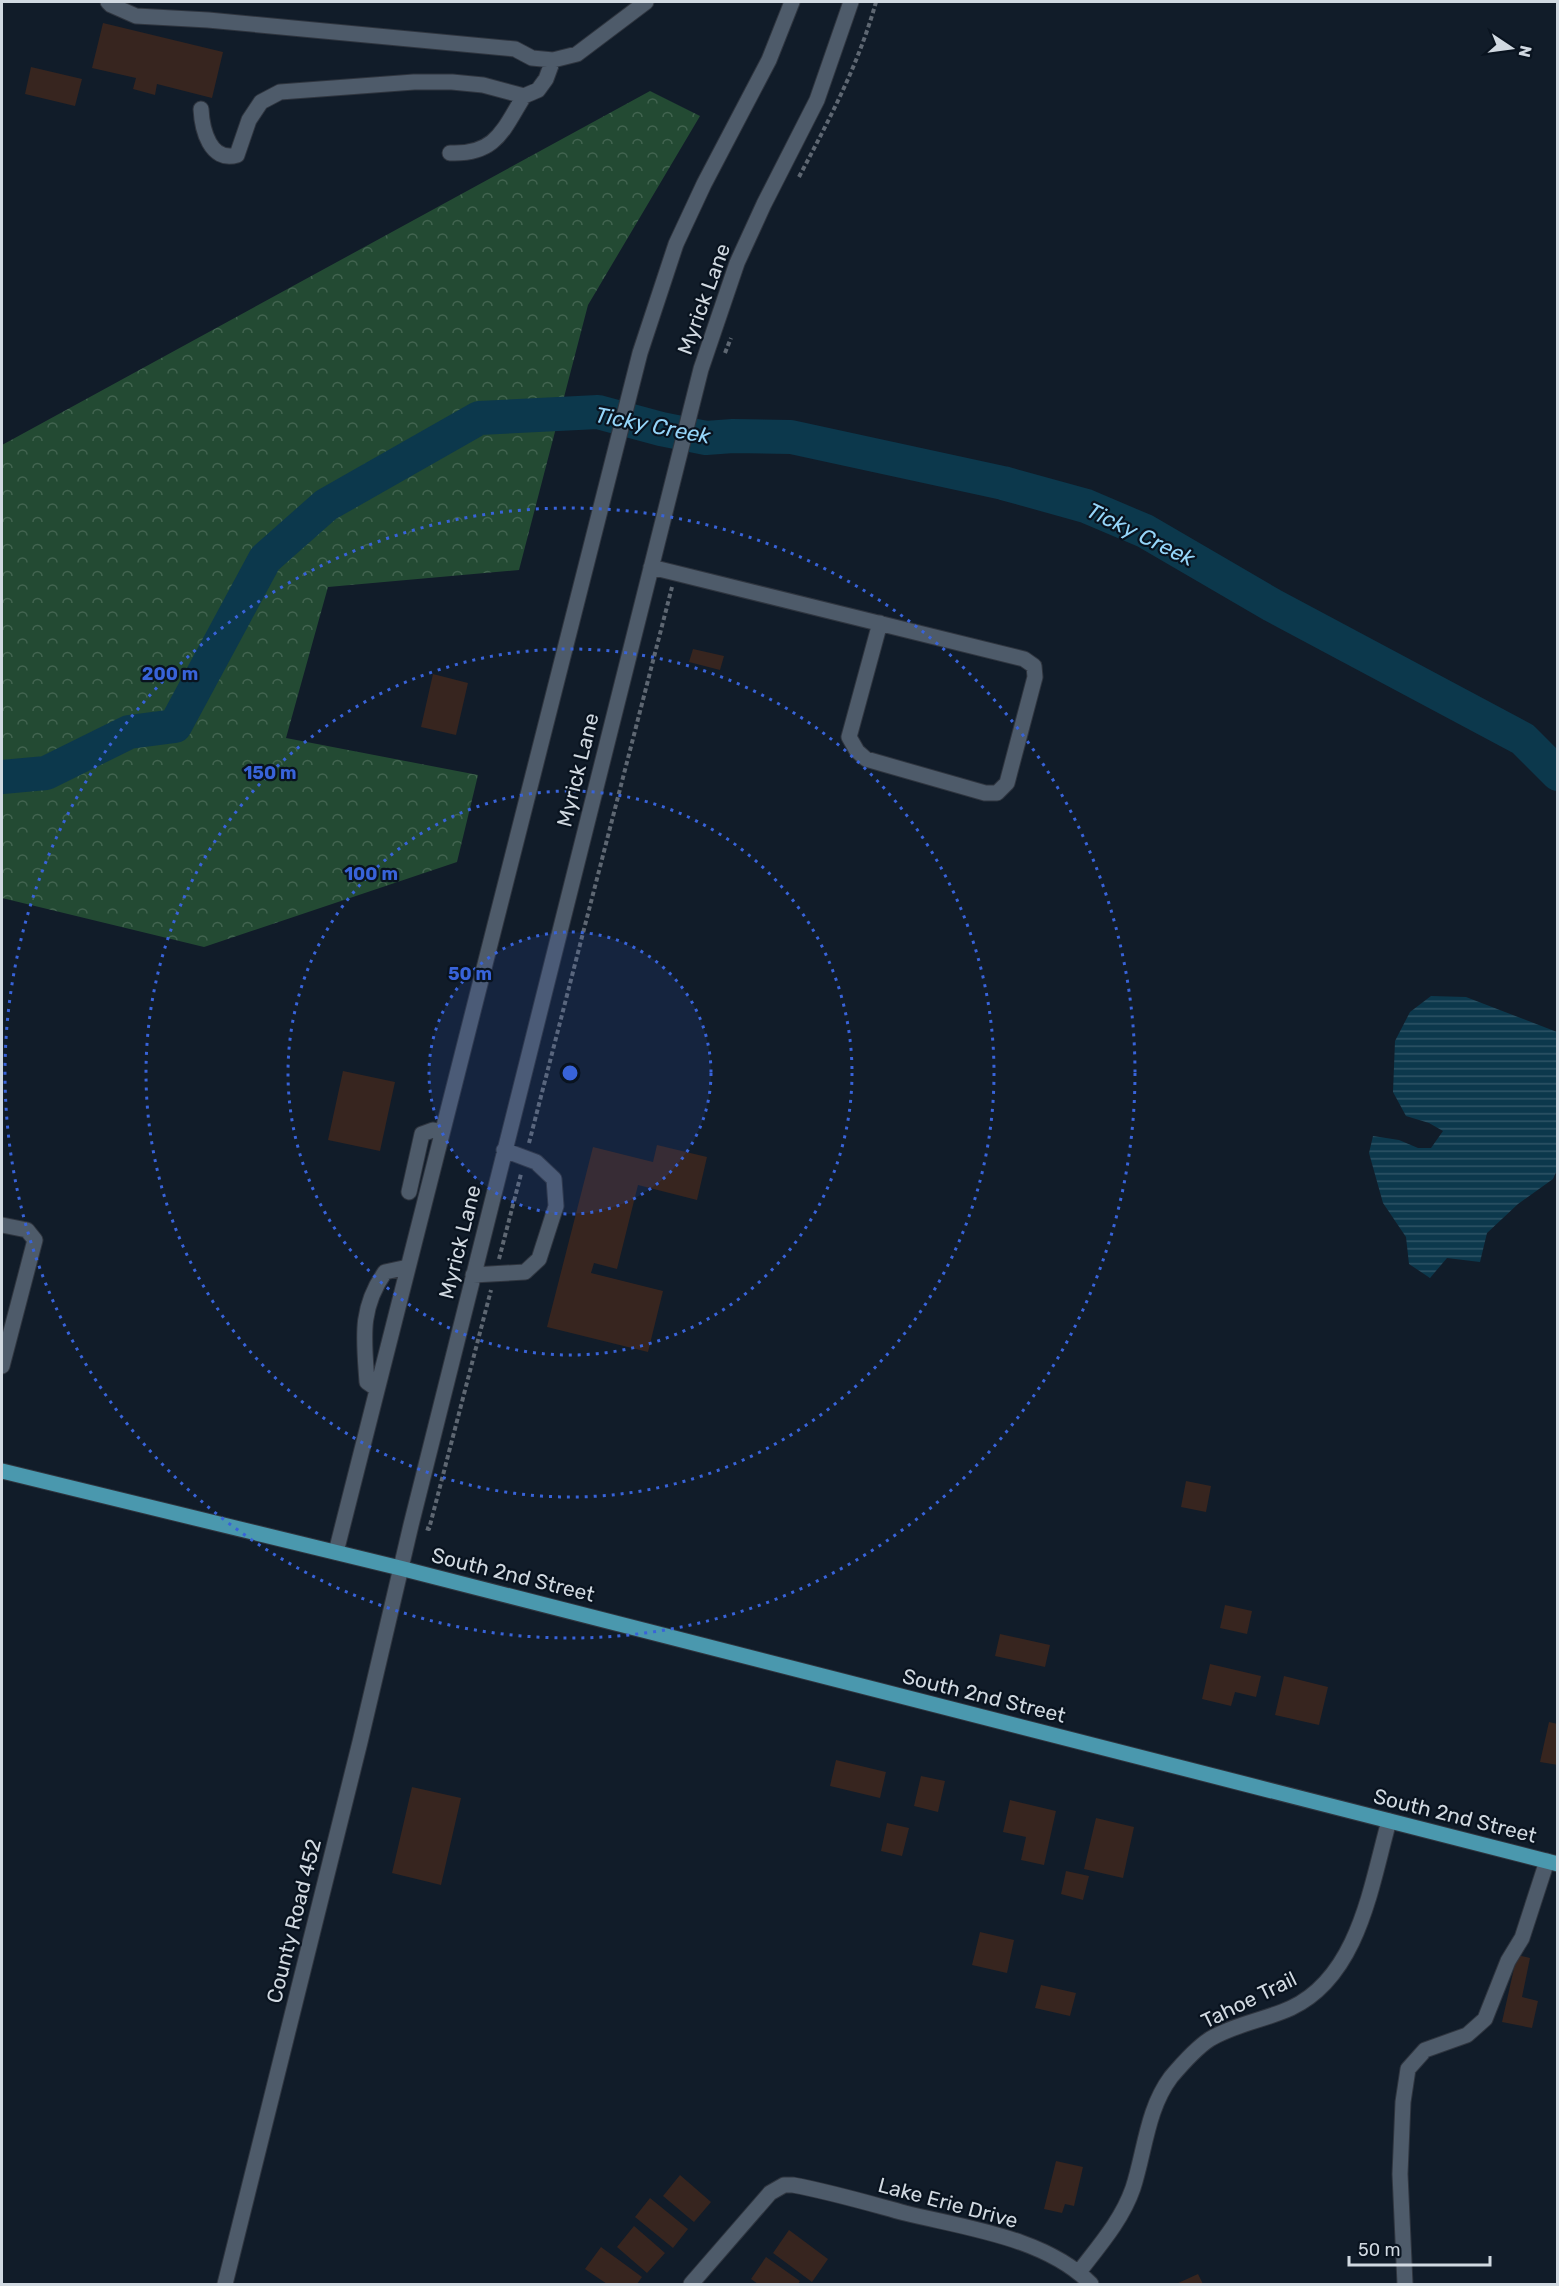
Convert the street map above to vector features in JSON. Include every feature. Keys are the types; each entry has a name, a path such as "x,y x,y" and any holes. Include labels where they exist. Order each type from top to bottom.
{"main road":[{"name":"South 2nd Street","path":"2,1472 400,1568 1552,1863"}],"street":[{"path":"108,2 136,16 208,20 515,50 532,58 553,60 577,54 646,2"},
{"name":"Myrick Lane","path":"336,1552 640,353 676,244 704,184 769,60 792,2"},
{"name":"Myrick Lane","path":"400,1568 701,369 737,263 817,100 851,2"},
{"path":"450,153 478,152 497,139 524,96 538,90 546,79 553,60"},
{"path":"201,109 202,124 211,147 222,155 232,156 237,155 249,120 261,102 280,92 414,82 452,82 483,85 524,96"},
{"path":"651,567 880,623 1024,659 1034,666 1035,677 1008,783 997,794 985,793 866,759 857,751 849,737 880,623"},
{"path":"409,1192 422,1134 433,1130 442,1132"},
{"path":"473,1275 525,1272 539,1259 556,1206 554,1179 536,1162 504,1150"},
{"path":"2,1225 27,1230 34,1240 2,1366"},
{"path":"377,1389 367,1382 363,1329 373,1289 385,1272 408,1267"},
{"name":"County Road 452","path":"225,2284 360,1742 400,1568"},
{"name":"Tahoe Trail","path":"1079,2272 1125,2208 1157,2103 1175,2073 1210,2040 1294,2007 1319,1988 1337,1966 1353,1942 1363,1916 1389,1821"},
{"path":"1405,2284 1400,2174 1403,2102 1408,2069 1425,2050 1467,2035 1485,2019 1508,1961 1522,1938 1552,1863"},
{"name":"Lake Erie Drive","path":"691,2284 770,2193 784,2186 804,2187 1009,2239 1048,2254 1079,2272 1091,2284"}],"path":[{"path":"795,185 843,93 866,35 876,2"},
{"path":"721,357 728,350 734,328"},
{"path":"411,1525 429,1529 676,573"}],"green space":[{"path":"650,91 700,116 588,305 519,570 328,587 286,738 478,775 457,862 204,947 2,898 2,445"}],"water":[{"path":"1431,996 1466,997 1557,1032 1558,1168 1553,1179 1518,1204 1487,1233 1480,1262 1447,1258 1430,1278 1409,1264 1406,1237 1383,1203 1369,1153 1373,1136 1399,1140 1418,1148 1431,1148 1443,1131 1429,1123 1406,1116 1393,1092 1395,1041 1410,1012"}],"building":[{"path":"103,23 223,52 212,98 157,84 155,95 133,89 136,78 92,68"},
{"path":"31,67 82,79 75,106 25,94"},
{"path":"693,649 724,656 720,670 689,662"},
{"path":"433,674 468,683 456,735 421,727"},
{"path":"343,1071 395,1082 380,1151 328,1140"},
{"path":"657,1145 707,1157 697,1200 638,1185 617,1269 594,1263 591,1273 663,1291 648,1352 547,1327 593,1147 653,1162"},
{"path":"1186,1481 1211,1486 1206,1512 1181,1507"},
{"path":"1225,1605 1252,1611 1247,1634 1220,1628"},
{"path":"1000,1634 1050,1645 1045,1667 995,1656"},
{"path":"1210,1664 1261,1676 1256,1697 1235,1692 1231,1706 1202,1699"},
{"path":"1284,1676 1328,1687 1319,1725 1275,1715"},
{"path":"1549,1722 1558,1724 1558,1765 1540,1762"},
{"path":"836,1760 886,1772 880,1798 830,1786"},
{"path":"921,1776 945,1781 938,1812 914,1806"},
{"path":"412,1787 461,1798 441,1885 392,1873"},
{"path":"1010,1800 1056,1811 1044,1865 1021,1860 1026,1837 1003,1832"},
{"path":"1096,1818 1134,1827 1123,1878 1084,1869"},
{"path":"887,1823 909,1828 902,1856 881,1851"},
{"path":"1066,1871 1089,1876 1083,1900 1061,1894"},
{"path":"980,1932 1014,1940 1007,1973 972,1965"},
{"path":"1517,1955 1530,1958 1522,1997 1538,2001 1532,2028 1502,2022"},
{"path":"1041,1985 1076,1993 1070,2016 1035,2008"},
{"path":"1056,2161 1083,2167 1074,2206 1065,2204 1062,2213 1044,2209"},
{"path":"680,2175 711,2202 694,2222 663,2196"},
{"path":"650,2198 688,2229 673,2248 635,2217"},
{"path":"634,2226 665,2253 647,2273 617,2247"},
{"path":"789,2230 828,2259 812,2282 773,2253"},
{"path":"601,2247 642,2277 637,2284 607,2284 585,2269"},
{"path":"766,2257 800,2281 798,2284 758,2284 751,2279"},
{"path":"1198,2274 1203,2284 1176,2284"}],"waterway":[{"name":"Ticky Creek","path":"2,777 46,773 129,732 175,726 265,559 326,505 479,418 598,412 706,438 791,437 1003,483 1086,506 1145,531 1272,605 1523,739 1558,774"}]}
